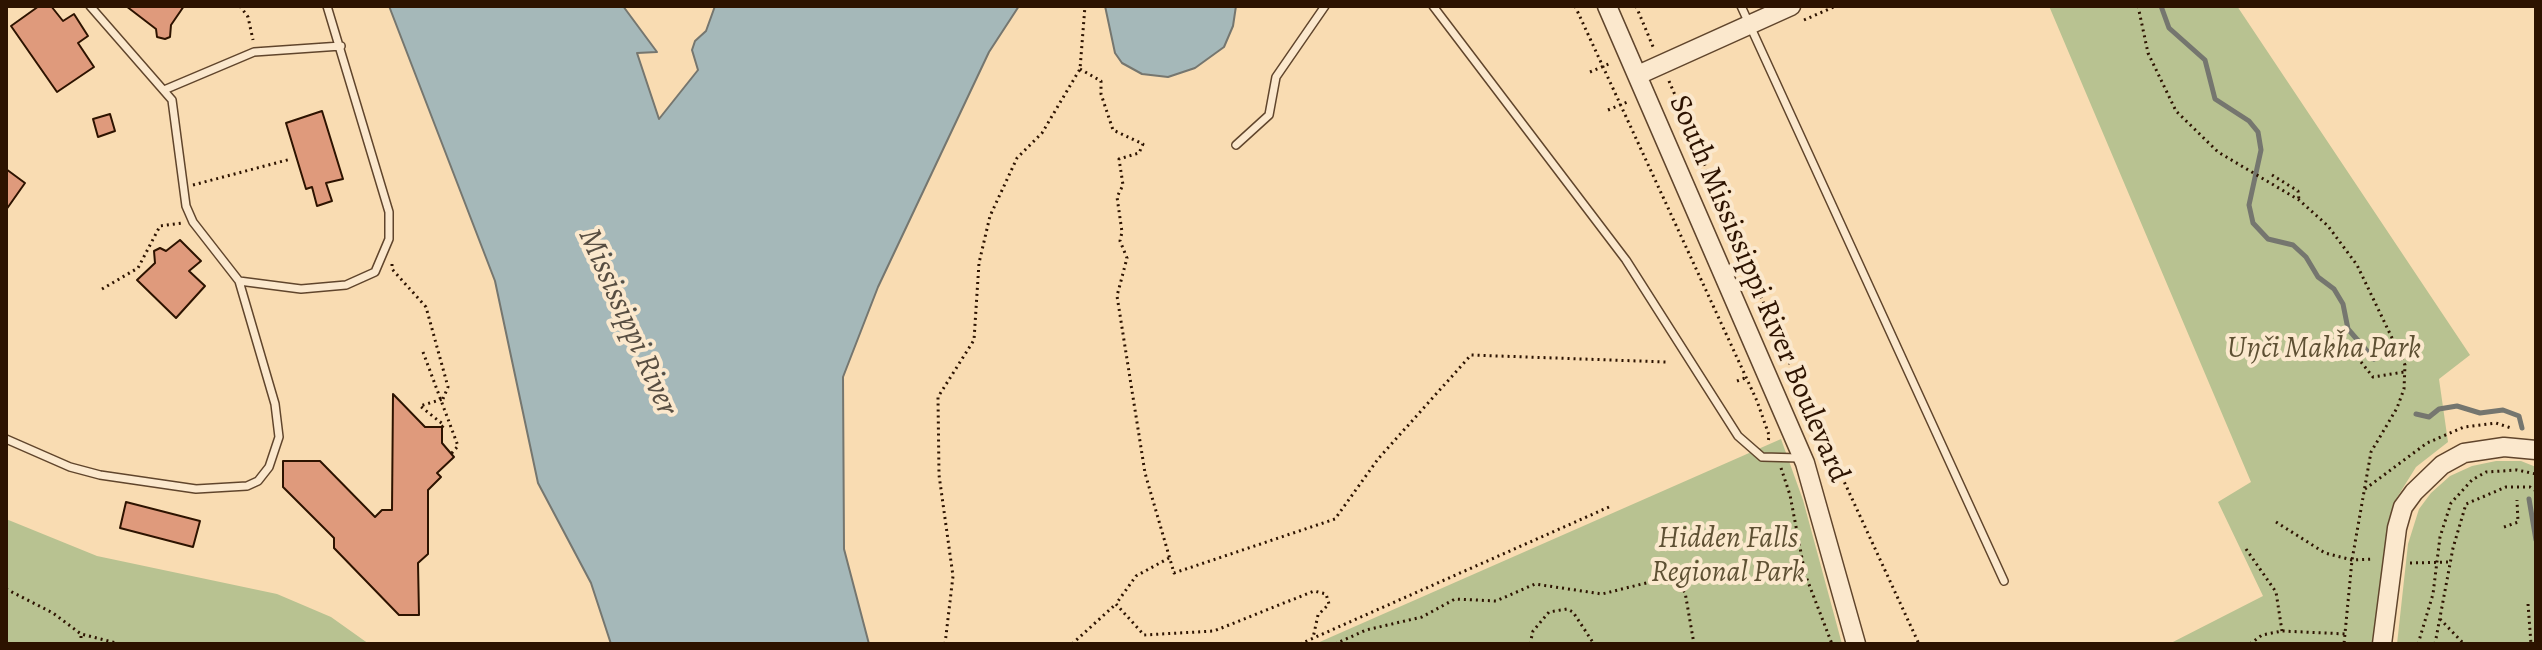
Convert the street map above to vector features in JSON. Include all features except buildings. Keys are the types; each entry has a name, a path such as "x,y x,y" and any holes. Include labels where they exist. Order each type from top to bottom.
{"street":[{"name":"South Mississippi River Boulevard","path":"1607,6 1803,458 1856,644"},
{"path":"1638,75 1791,6"},
{"path":"2382,644 2397,528 2403,507 2414,492 2442,465 2464,453 2504,447 2536,450"}],"lane":[{"path":"6,439 70,467 169,487 247,486 258,481 275,454 279,423 239,281 193,222 182,188 176,112 164,90 90,6"},
{"path":"239,281 331,288 375,272 384,255 389,239 389,212 327,6"},
{"path":"1236,145 1269,115 1276,77 1325,6"},
{"path":"1433,6 1626,260 1738,436 1762,457 1803,458"},
{"path":"1741,6 2004,581"},
{"path":"164,90 254,52 341,46"}],"path":[{"path":"240,6 248,17 254,52"},
{"path":"945,644 953,576 939,475 938,397 974,340 979,263 990,216 1001,190 1017,158 1042,133 1080,69 1085,6"},
{"path":"1575,6 1623,103 1769,435 1768,446 1790,495 1805,574 1832,644"},
{"path":"1636,6 1789,362 1919,644"},
{"path":"2138,6 2148,53 2171,103 2201,138 2240,167 2299,200 2328,226 2357,265 2405,365 2404,389 2397,408 2371,452 2352,560 2344,644"},
{"path":"1590,72 1603,66"},
{"path":"1080,69 1101,81 1101,94 1113,130 1143,144 1139,153 1119,159 1123,185 1117,197 1122,232 1120,241 1127,258 1117,296 1145,473 1174,573 1335,519 1378,459 1471,355 1666,362"},
{"path":"1608,110 1623,103"},
{"path":"182,188 291,159"},
{"path":"2272,175 2298,191 2299,200"},
{"path":"102,289 138,268 160,226 193,222"},
{"path":"423,352 458,446 451,454"},
{"path":"2361,362 2373,377 2404,372"},
{"path":"1737,381 1746,378"},
{"path":"442,427 444,425 420,406 443,399"},
{"path":"2418,644 2433,594 2451,503 2472,480 2502,470 2536,474"},
{"path":"2435,644 2450,562 2466,504 2506,487 2530,487 2536,491"},
{"path":"2504,527 2518,522 2517,500"},
{"path":"1300,644 1609,507"},
{"path":"2276,522 2315,549 2352,560 2377,559"},
{"path":"2246,549 2276,592 2282,631"},
{"path":"1072,644 1116,604 1136,576 1169,558"},
{"path":"2410,563 2450,562"},
{"path":"1335,644 1366,630 1422,617 1455,599 1496,601 1535,584 1602,594 1658,580 1676,585 1685,592 1694,644"},
{"path":"6,589 53,613 81,634 120,644"},
{"path":"1116,604 1144,635 1186,633 1214,631 1314,591 1326,594 1329,604 1318,615 1313,638"},
{"path":"2528,604 2531,644"},
{"path":"1530,644 1533,631 1549,612 1567,609 1573,612 1594,644"},
{"path":"2440,619 2464,644"},
{"path":"2250,644 2262,635 2282,631 2346,634"},
{"path":"81,634 81,644"}],"green space":[{"name":"Uŋči Makȟa Park","path":"2049,6 2237,6 2470,355 2439,379 2448,442 2416,467 2393,504 2373,644 2169,644 2263,596 2218,502 2251,482"},
{"name":"Hidden Falls Regional Park","path":"1781,439 1803,500 1842,644 1315,644"},
{"path":"2496,461 2521,461 2536,467 2536,644 2397,644 2408,544 2419,509 2450,476 2472,466"},
{"path":"6,519 97,556 277,594 331,617 369,644 6,644"}],"water":[{"name":"Mississippi River","path":"389,6 623,6 657,52 637,53 659,119 698,70 692,50 695,41 706,31 715,6 1019,6 989,52 878,287 843,377 844,549 869,644 611,644 591,583 538,483 495,281"},
{"path":"1105,6 1236,6 1233,26 1224,47 1195,68 1168,77 1142,74 1122,63 1115,53"}],"waterway":[{"path":"2161,6 2169,28 2205,60 2215,99 2249,121 2258,132 2261,150 2249,205 2253,223 2268,239 2293,245 2306,257 2318,277 2334,289 2343,304 2348,329 2374,359"},
{"path":"2416,414 2429,417 2439,409 2457,406 2480,413 2503,410 2519,416 2522,428"},
{"path":"2529,499 2536,540"}]}
